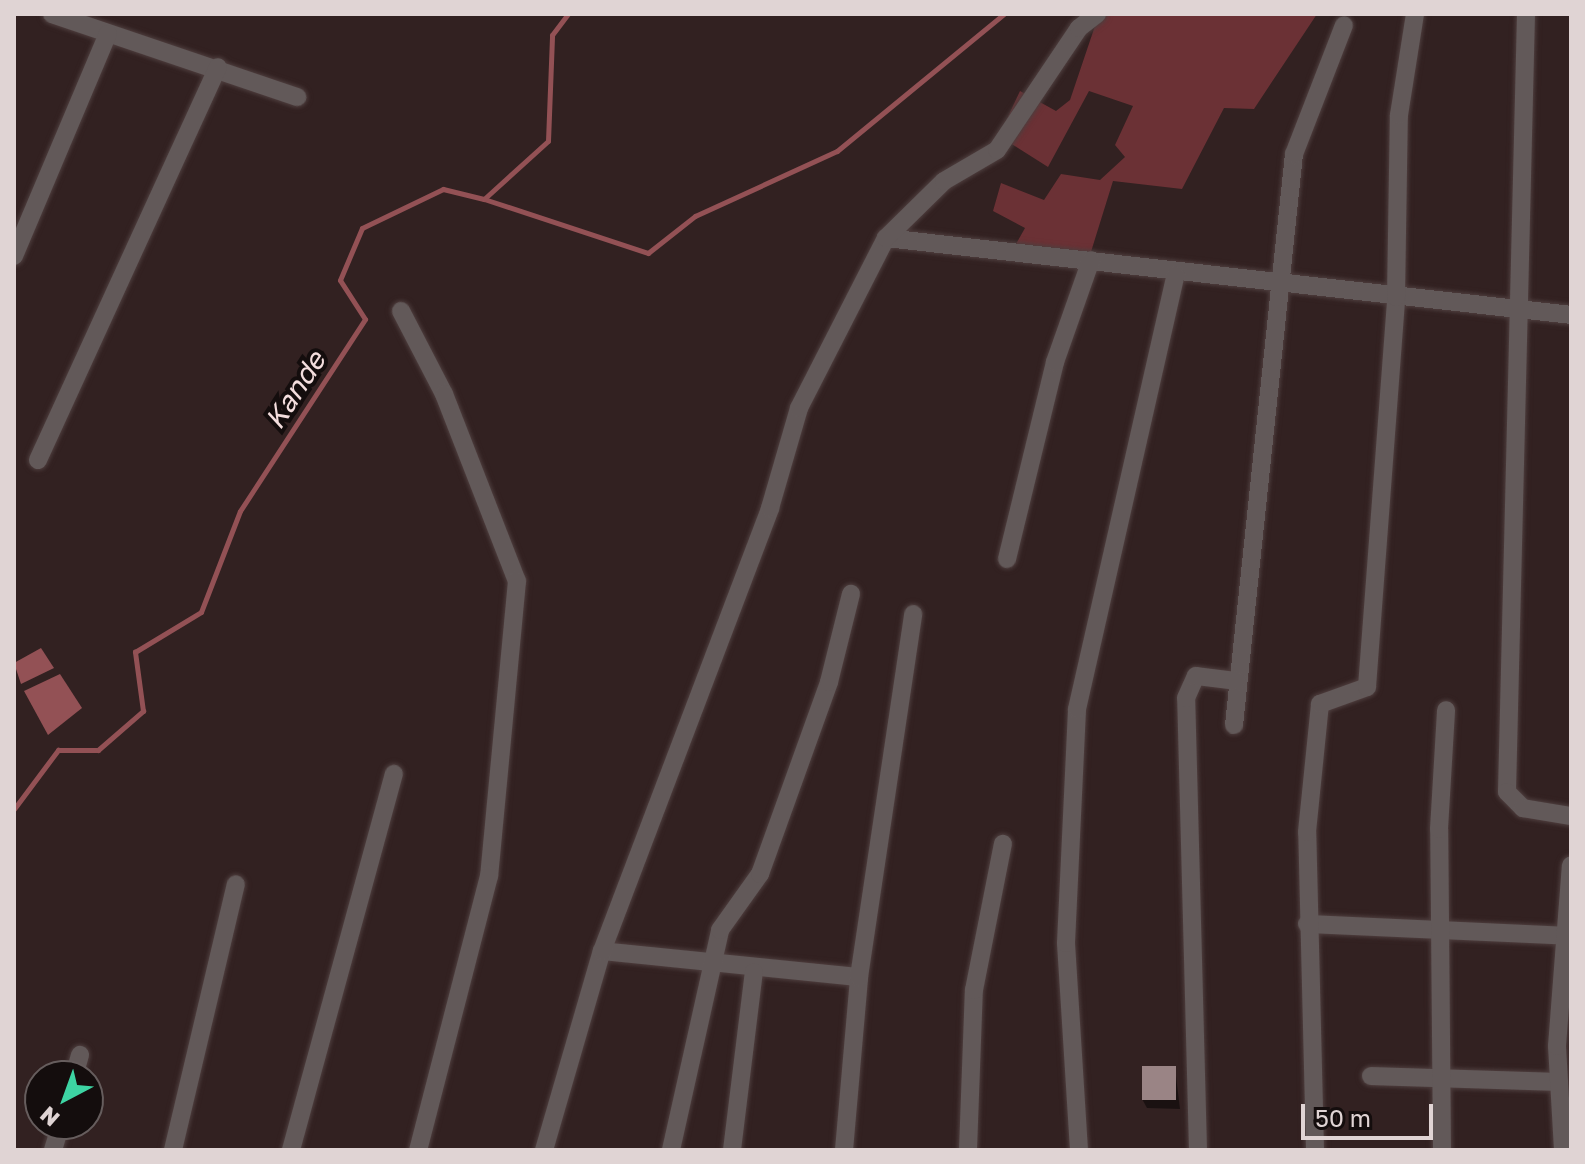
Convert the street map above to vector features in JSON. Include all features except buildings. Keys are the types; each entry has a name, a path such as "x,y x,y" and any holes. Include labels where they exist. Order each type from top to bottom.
{"street":[{"path":"52,14 80,20 108,34 218,67 297,97"},
{"path":"544,1150 602,951 770,508 799,408 886,238 944,181 997,150 1079,28 1097,14"},
{"path":"1315,1150 1307,924 1318,710 1325,697 1361,696 1367,687 1396,297 1399,115 1415,14"},
{"path":"1526,14 1515,308 1507,792 1523,808 1571,816"},
{"path":"1234,725 1251,513 1286,282 1294,154 1344,25"},
{"path":"14,256 21,221 108,34"},
{"path":"38,460 218,67"},
{"path":"886,238 1091,260 1176,275 1286,282 1571,315"},
{"path":"1007,559 1047,391 1091,260"},
{"path":"1079,1150 1066,943 1077,709 1176,275"},
{"path":"401,311 444,394 517,581 489,876 418,1150"},
{"path":"671,1150 724,920 760,874 829,682 851,594"},
{"path":"844,1150 859,977 913,614"},
{"path":"1198,1150 1186,698 1196,676 1237,681"},
{"path":"1442,1150 1437,1078 1438,930 1446,710"},
{"path":"291,1150 394,774"},
{"path":"968,1150 974,990 1003,844"},
{"path":"1563,1150 1559,1082 1571,866"},
{"path":"173,1150 236,884"},
{"path":"1307,924 1568,936"},
{"path":"602,951 754,972 859,977"},
{"path":"732,1150 754,972"},
{"path":"79,1060 80,1055"},
{"path":"1371,1076 1559,1082"}],"shaded area":[{"path":"1099,14 1317,14 1254,109 1224,108 1182,189 1113,181 1090,255 1011,253 1025,228 993,211 1001,183 1044,200 1061,174 1100,180 1125,157 1115,145 1133,106 1089,91 1048,167 999,136 1020,91 1056,111 1070,100"},
{"path":"41,648 54,668 21,684 14,663"},
{"path":"60,674 82,708 48,735 24,691"}],"waterway":[{"name":"Kande","path":"14,809 58,750 98,750 143,711 135,652 201,612 240,511 365,319 340,280 362,228 443,189 484,199 548,141 552,35 568,14"},
{"path":"484,199 648,253 695,216 837,151 1004,14"}]}
